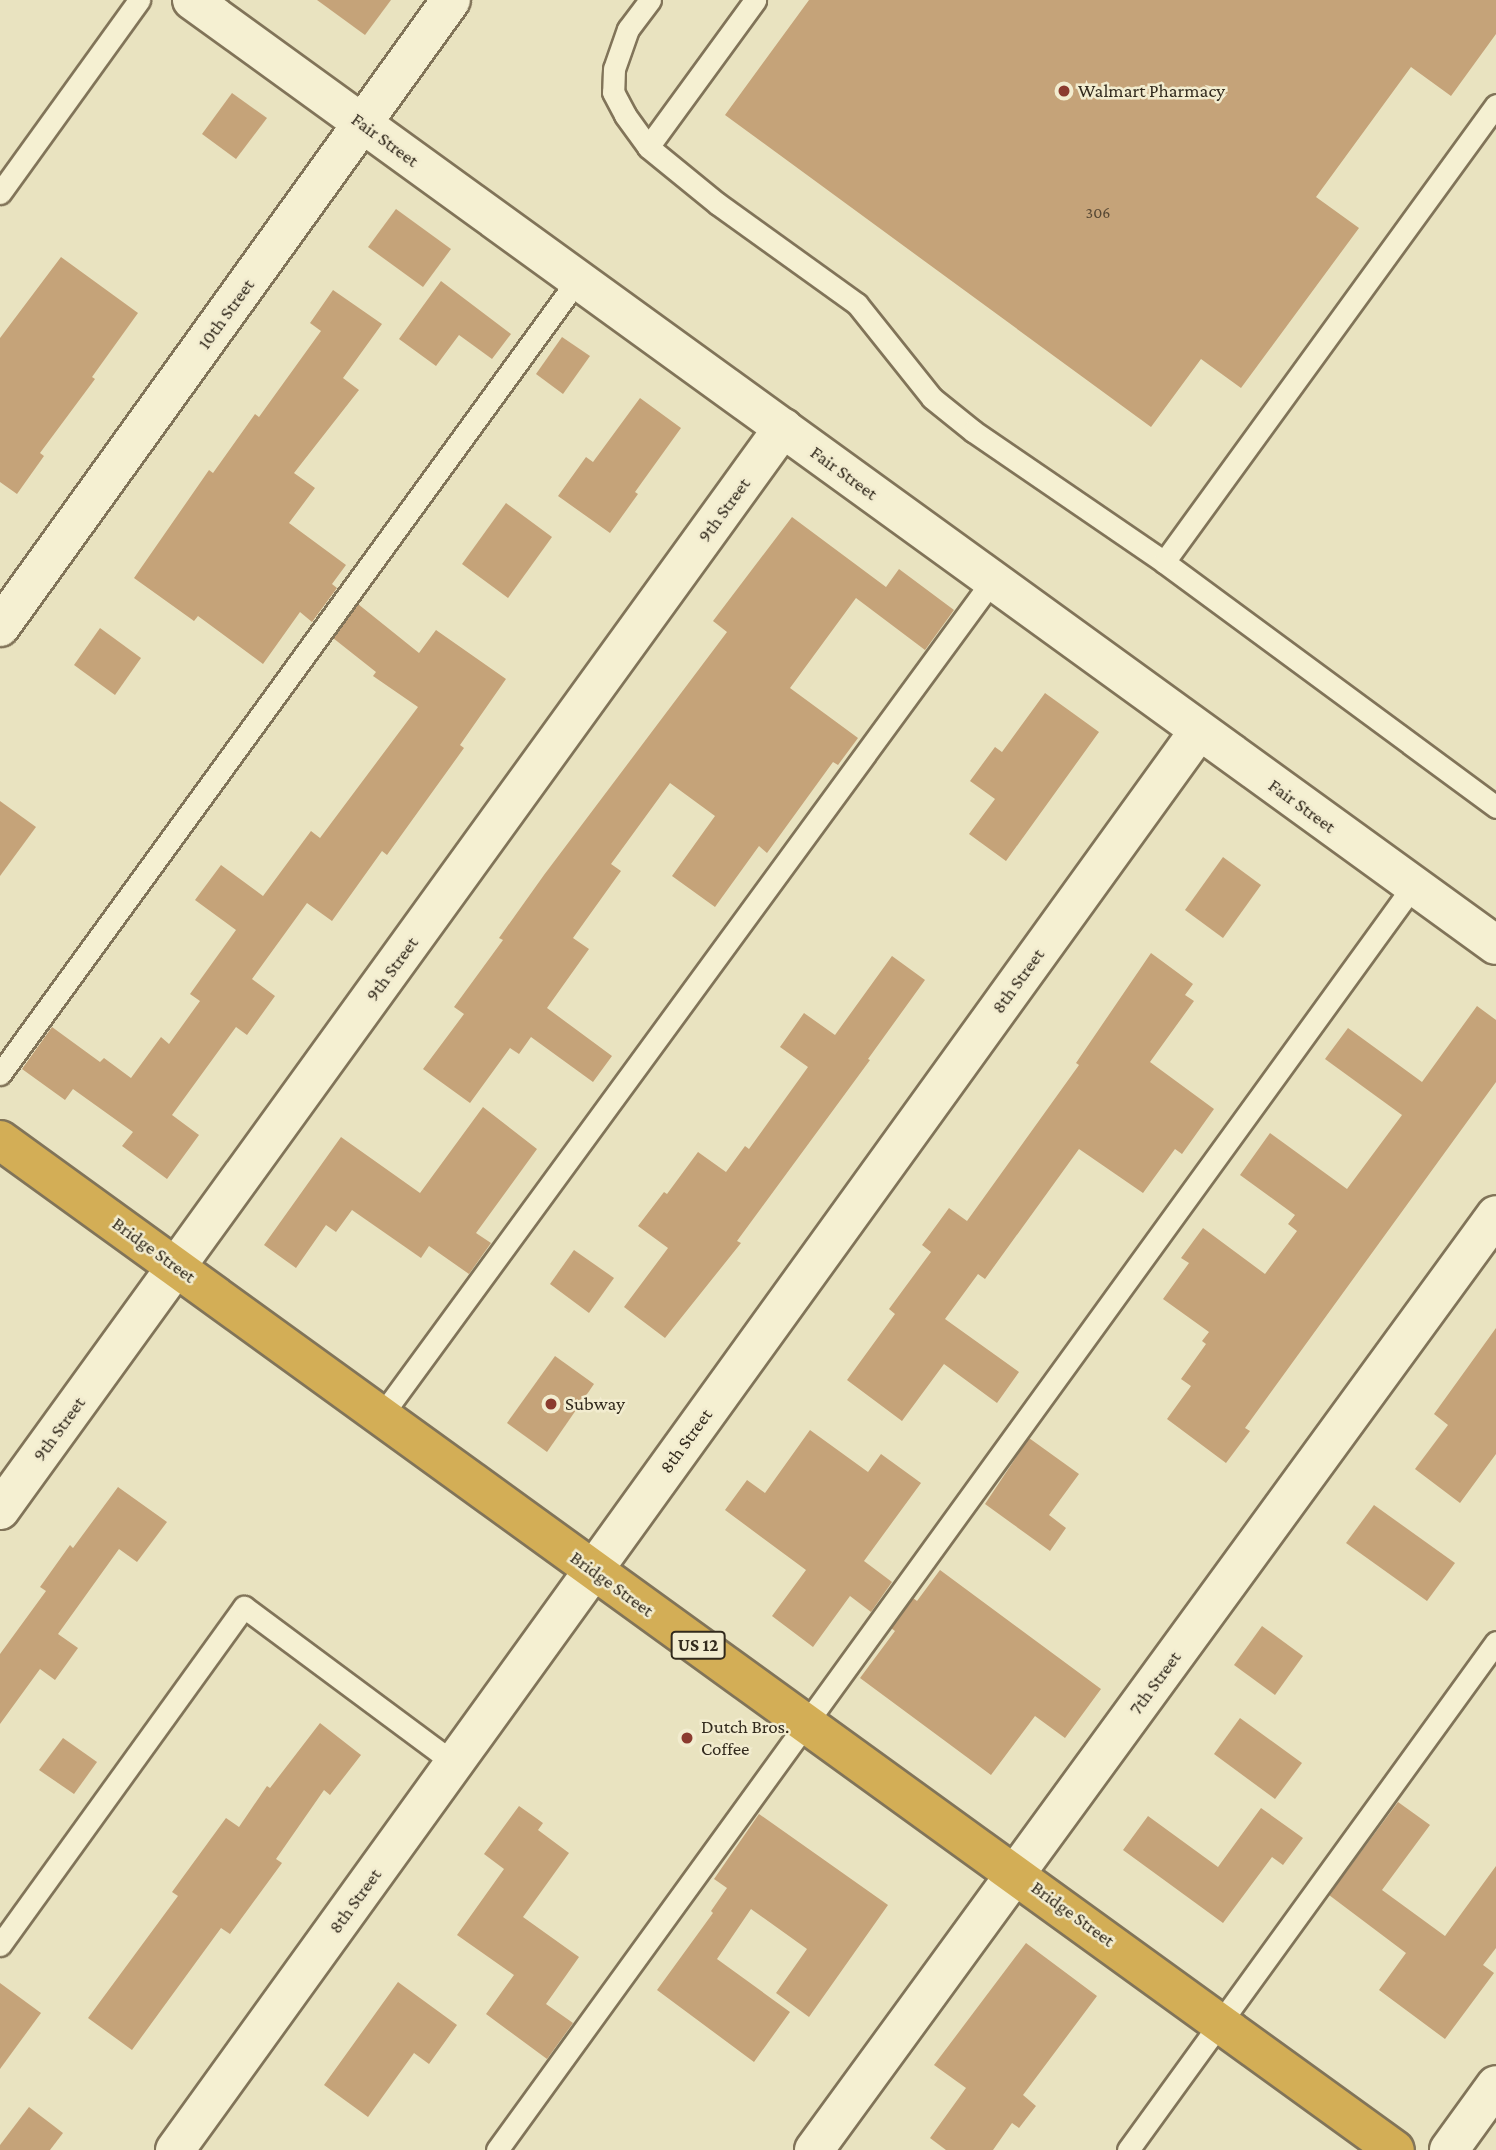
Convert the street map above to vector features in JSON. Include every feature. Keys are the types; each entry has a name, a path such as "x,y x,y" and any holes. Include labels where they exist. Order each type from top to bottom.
{"highway":[{"name":"Bridge Street","path":"0,1140 1016,1873 1395,2150"}],"street":[{"name":"Fair Street","path":"192,0 1198,732 1496,945"},
{"name":"10th Street","path":"0,627 451,0"},
{"name":"9th Street","path":"0,1510 783,428"},
{"name":"8th Street","path":"175,2150 1198,732"},
{"name":"7th Street","path":"814,2150 1496,1215"},
{"path":"1449,2150 1496,2085"}],"lane":[{"path":"0,193 139,0"},
{"path":"650,0 628,29 614,69 613,92 625,115 648,147 718,204 857,304 932,398 973,431 1164,562 1496,807"},
{"path":"648,147 755,0"},
{"path":"1164,562 1496,105"},
{"path":"0,1074 578,279"},
{"path":"382,1416 992,581"},
{"path":"497,2150 1413,886"},
{"path":"0,1945 244,1607 454,1763"},
{"path":"1128,2150 1496,1642"}],"building":[{"path":"317,0 391,0 365,35"},
{"path":"809,0 1496,0 1496,34 1451,96 1411,67 1316,197 1359,228 1241,388 1201,359 1151,427 725,115"},
{"path":"232,93 267,118 236,159 202,134"},
{"path":"396,209 451,249 423,287 368,247"},
{"path":"61,257 138,313 92,377 95,379 40,453 44,456 17,494 0,482 0,338"},
{"path":"441,281 511,334 492,359 459,335 436,366 399,339"},
{"path":"333,290 382,324 343,378 359,390 294,473 315,488 289,523 346,565 332,584 337,588 312,622 300,612 263,664 198,616 194,621 134,578 209,470 213,473 255,414 259,417 321,331 310,323"},
{"path":"562,337 590,356 563,394 536,374"},
{"path":"640,398 681,428 635,492 638,494 610,533 558,496 586,457 593,462"},
{"path":"506,503 552,537 508,598 462,564"},
{"path":"792,517 886,587 899,569 954,610 925,650 856,598 790,688 858,738 838,765 833,762 767,853 759,846 715,907 672,876 715,816 670,783 611,864 621,871 573,938 589,949 547,1008 612,1056 593,1082 531,1037 519,1054 510,1048 470,1103 423,1069 464,1014 454,1007 503,940 499,938 544,875 727,632 713,621"},
{"path":"358,604 419,653 436,630 506,679 460,745 464,748 387,855 382,851 332,921 307,903 252,979 275,996 247,1035 236,1027 172,1115 199,1135 167,1179 122,1146 133,1132 73,1089 65,1100 22,1069 52,1027 100,1062 104,1058 131,1078 161,1037 169,1044 200,1001 190,994 236,930 195,900 221,865 263,896 311,831 320,838 418,707 373,676 376,672 333,638"},
{"path":"100,628 141,658 115,695 74,665"},
{"path":"1045,693 1099,732 1006,861 969,834 995,799 970,781 995,747 1002,752"},
{"path":"0,801 36,827 0,876"},
{"path":"1223,857 1261,885 1223,938 1185,910"},
{"path":"1151,953 1193,984 1185,995 1194,1001 1150,1062 1214,1109 1182,1154 1175,1149 1143,1193 1079,1149 985,1279 978,1274 945,1319 1019,1372 997,1403 944,1364 902,1421 847,1380 895,1314 889,1309 931,1252 922,1245 949,1208 967,1221 1079,1065 1076,1063"},
{"path":"892,956 925,980 868,1059 870,1060 737,1241 741,1243 665,1338 624,1307 668,1248 638,1226 664,1192 667,1194 698,1152 726,1172 745,1146 749,1149 808,1067 780,1047 804,1013 835,1035"},
{"path":"1477,1006 1496,1020 1496,1082 1245,1428 1250,1431 1226,1463 1167,1419 1191,1386 1181,1379 1206,1344 1202,1341 1209,1332 1163,1299 1189,1263 1181,1258 1203,1228 1265,1274 1297,1231 1288,1224 1295,1215 1240,1175 1270,1133 1347,1189 1402,1115 1325,1059 1348,1028 1422,1082"},
{"path":"483,1107 537,1149 476,1233 491,1243 469,1274 429,1246 421,1258 352,1210 336,1232 326,1225 296,1268 264,1245 341,1137 420,1193"},
{"path":"574,1250 614,1278 589,1313 550,1284"},
{"path":"1496,1328 1496,1454 1460,1503 1415,1469 1448,1425 1434,1414"},
{"name":"Subway","path":"555,1356 594,1384 547,1452 507,1423"},
{"path":"810,1430 868,1472 881,1454 921,1483 864,1561 892,1582 871,1612 850,1596 813,1647 772,1616 806,1570 725,1510 747,1480 765,1493"},
{"path":"1029,1438 1079,1474 1049,1515 1066,1528 1050,1551 985,1504"},
{"path":"118,1487 167,1522 137,1562 119,1549 58,1634 78,1648 55,1680 40,1669 0,1724 0,1654 46,1591 40,1587 70,1545 73,1548"},
{"path":"1374,1505 1455,1563 1427,1601 1346,1543"},
{"path":"940,1570 1101,1689 1065,1738 1035,1716 991,1775 860,1678 895,1631 891,1628 913,1598 917,1601"},
{"path":"1262,1626 1303,1656 1275,1695 1234,1665"},
{"path":"1240,1718 1302,1763 1275,1799 1214,1754"},
{"path":"320,1723 361,1755 330,1795 324,1790 276,1859 282,1863 230,1934 221,1928 132,2050 88,2018 178,1896 172,1892 226,1818 239,1827 267,1786 270,1788"},
{"path":"63,1738 97,1762 74,1794 39,1770"},
{"path":"1398,1802 1430,1825 1382,1890 1445,1936 1496,1866 1496,1948 1483,1965 1494,1973 1445,2039 1379,1990 1406,1953 1329,1895"},
{"path":"519,1806 543,1823 538,1830 569,1853 523,1917 579,1957 546,2004 573,2023 547,2059 486,2014 514,1975 457,1935 504,1869 484,1854"},
{"path":"1261,1808 1303,1838 1283,1865 1272,1857 1223,1923 1123,1850 1148,1816 1218,1867"},
{"path":"759,1814 888,1905 809,2017 776,1993 807,1949 751,1909 717,1959 790,2012 754,2062 657,1990 713,1913 711,1911 727,1888 714,1879"},
{"path":"1026,1943 1097,1996 1023,2095 1036,2106 1019,2128 1012,2123 993,2150 946,2150 930,2138 966,2088 934,2065"},
{"path":"398,1982 457,2025 429,2064 414,2053 368,2117 324,2085"},
{"path":"0,1983 41,2013 0,2069"},
{"path":"29,2107 63,2133 50,2150 0,2150 0,2145"}],"place":[{"name":"Walmart Pharmacy","path":"1064,91"},
{"name":"Subway","path":"551,1404"},
{"name":"Dutch Bros. Coffee","path":"687,1738"}]}
